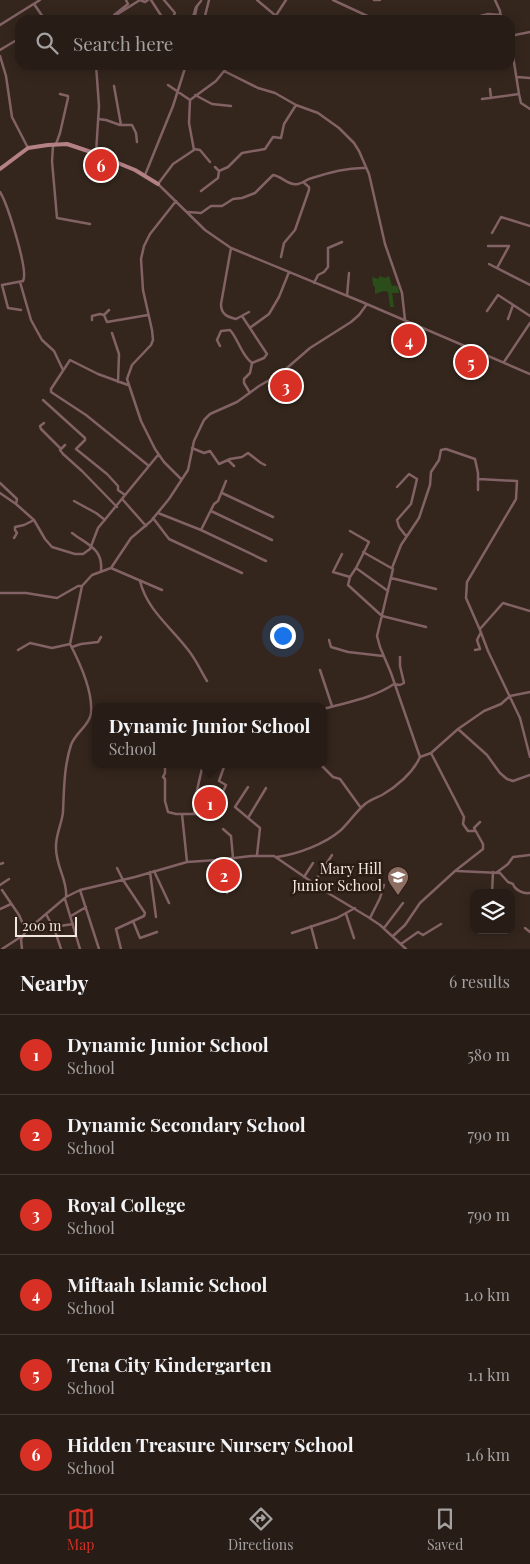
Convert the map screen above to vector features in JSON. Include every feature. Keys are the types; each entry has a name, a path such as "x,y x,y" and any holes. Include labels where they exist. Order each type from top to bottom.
{"street":[{"path":"1,23 39,0"},
{"path":"116,15 128,4 126,0"},
{"path":"118,15 140,0 146,2 149,0 162,15"},
{"path":"164,0 174,13 173,15"},
{"path":"194,15 201,0"},
{"path":"205,15 209,0"},
{"path":"256,0 275,15"},
{"path":"277,15 286,0"},
{"path":"333,0 365,15"},
{"path":"342,4 344,0"},
{"path":"374,0 380,0"},
{"path":"484,15 501,15 496,0"},
{"path":"34,4 42,15"},
{"path":"515,35 530,32"},
{"path":"0,50 15,41"},
{"path":"0,56 6,76 12,117 28,148"},
{"path":"96,70 99,95 96,154"},
{"path":"145,175 173,106 185,70"},
{"path":"515,70 521,103 530,109"},
{"path":"194,148 190,123 190,100 211,86 224,71 258,88 275,93 296,105 318,113 339,128 354,143 366,168 385,244 402,293 405,321"},
{"path":"517,77 530,78"},
{"path":"168,85 190,100"},
{"path":"114,86 121,125"},
{"path":"490,89 492,98"},
{"path":"60,94 68,96 68,98 52,162 57,218 90,224"},
{"path":"482,100 519,94"},
{"path":"195,95 212,104 231,106"},
{"path":"219,171 228,167 242,153 265,149 273,137 281,138 284,124 296,105"},
{"path":"98,119 133,126 137,142"},
{"path":"0,169 28,148 55,144 74,146 96,154 145,175 158,184 205,230 231,248 368,304 530,374"},
{"path":"194,148 200,150 210,162"},
{"path":"158,184 173,164 194,148"},
{"path":"215,167 219,171"},
{"path":"186,212 203,212 211,206 222,206 233,199 255,193 273,176 282,177 292,184 331,172 366,168"},
{"path":"201,191 218,178 219,171"},
{"path":"282,257 284,243 295,230 308,195 309,187 303,182"},
{"path":"0,192 6,202 25,278 23,282 2,285 8,308 21,310"},
{"path":"176,202 150,234 144,246 141,259 143,290 152,330 152,343 132,365 128,374 128,385 148,437 158,455 181,478"},
{"path":"492,233 500,217 530,226"},
{"path":"314,283 318,275 328,267 328,248 342,242"},
{"path":"488,246 509,246 497,268"},
{"path":"231,248 221,308 224,314 234,319 249,312"},
{"path":"490,264 530,285"},
{"path":"251,327 270,314 289,272"},
{"path":"347,296 349,273"},
{"path":"20,282 31,320 42,340 54,351 63,370"},
{"path":"487,311 498,296 530,316"},
{"path":"111,568 131,538 158,513 178,487 181,478 188,470 194,441 204,420 210,414 237,402 280,374 316,343 360,315 368,304"},
{"path":"508,319 513,305"},
{"path":"104,315 109,310"},
{"path":"92,320 94,315 103,313 104,315"},
{"path":"104,315 107,322 148,316"},
{"path":"220,346 218,340 221,331 230,330 236,338 246,360 252,363 264,358 267,354 242,316"},
{"path":"504,362 530,324"},
{"path":"112,333 119,354 118,382"},
{"path":"128,385 98,374 70,360 51,392 86,415 149,466"},
{"path":"250,393 244,383 244,379 250,372 252,363"},
{"path":"43,400 85,438 76,449 107,474 118,486 118,490 125,495"},
{"path":"44,423 40,426 41,429 61,449 60,451 117,507"},
{"path":"61,449 65,445"},
{"path":"192,448 204,453 210,451 219,464 230,458 242,457 248,454 265,464"},
{"path":"420,758 377,636 392,568 400,545 419,518 430,485 431,472 439,460 441,450 446,449 475,460 479,480 478,490"},
{"path":"0,493 34,520 45,539 52,546 82,555 90,549 98,528 123,500 158,455"},
{"path":"228,460 234,466"},
{"path":"397,487 408,474 417,480 411,504 397,520 399,527 406,536"},
{"path":"479,480 516,480 517,482 516,499 467,584 466,598 488,651 520,718 530,757"},
{"path":"201,530 222,493 226,481"},
{"path":"0,483 17,498 16,504"},
{"path":"222,493 273,518"},
{"path":"123,500 146,526"},
{"path":"74,501 105,520"},
{"path":"211,511 272,540"},
{"path":"158,513 201,530 266,561"},
{"path":"153,518 169,539 242,573"},
{"path":"14,538 17,534 14,530 15,527 24,526 34,520"},
{"path":"350,531 369,541 369,544 350,577 348,585 382,616 426,627"},
{"path":"72,534 99,554 102,560 100,570"},
{"path":"363,552 392,568"},
{"path":"342,554 333,572 350,577"},
{"path":"80,949 66,898 64,883 56,861 56,840 63,814 64,783 71,745 90,718 91,710 84,675 71,645 82,586 89,576 100,570 111,568 162,590"},
{"path":"356,568 388,591"},
{"path":"391,578 436,589"},
{"path":"140,581 143,594 147,600 167,627 189,650 207,681"},
{"path":"0,593 26,593 58,598 78,586 82,586"},
{"path":"475,650 480,649 477,640 480,630 503,603 530,611"},
{"path":"18,650 32,643 52,648 98,642 101,637"},
{"path":"329,640 331,647 348,652 384,656"},
{"path":"327,708 371,696 384,691 394,684 400,685 404,682 400,657"},
{"path":"320,670 332,706"},
{"path":"277,857 312,846 339,831 366,803 398,783 416,766 420,758 431,753 484,711 501,704 510,696 530,692"},
{"path":"458,730 487,755 500,773 507,779 513,781 530,775"},
{"path":"431,753 464,817 463,824 469,831 475,831"},
{"path":"165,768 163,777 166,810 171,813 182,814 213,814 226,785 219,781 224,768"},
{"path":"194,814 194,800 202,768"},
{"path":"324,768 333,777 340,779 361,808"},
{"path":"248,787 235,807 260,828 257,855"},
{"path":"248,818 266,788"},
{"path":"182,814 187,862"},
{"path":"393,936 405,925 420,903 483,848 474,826 480,822"},
{"path":"223,829 231,836 233,867 224,886 227,892"},
{"path":"2,949 22,936 66,898 80,890 187,862 270,855 277,857 304,877 370,918 384,928 406,949"},
{"path":"314,883 332,855"},
{"path":"494,873 508,864 513,857 530,856"},
{"path":"304,877 313,863"},
{"path":"117,868 145,912 144,916 116,929 121,949"},
{"path":"154,871 169,903"},
{"path":"456,871 501,874 515,888 524,893 530,893"},
{"path":"150,872 156,917"},
{"path":"492,889 494,873"},
{"path":"0,885 9,879"},
{"path":"370,918 384,885"},
{"path":"2,890 20,916 26,931"},
{"path":"80,890 99,949"},
{"path":"384,928 403,903"},
{"path":"0,909 11,904"},
{"path":"71,916 86,907"},
{"path":"292,933 346,914 355,908"},
{"path":"46,914 55,931 61,949"},
{"path":"346,914 354,938"},
{"path":"133,921 140,938 156,932"},
{"path":"60,926 73,924"},
{"path":"401,944 418,932 423,935 441,924"},
{"path":"311,926 317,949"},
{"path":"525,928 530,932"},
{"path":"22,936 22,949"}],"green space":[{"path":"380,276 385,278 389,276 392,286 397,285 395,286 398,287 399,293 392,293 394,307 390,307 388,292 384,291 375,294 372,277 378,279"}],"place":[{"name":"Hidden Treasure Nursery School","path":"101,165"},
{"name":"Miftaah Islamic School","path":"409,340"},
{"name":"Tena City Kindergarten","path":"471,362"},
{"name":"Royal College","path":"286,386"},
{"name":"Dynamic Junior School","path":"210,803"},
{"name":"Dynamic Secondary School","path":"224,875"},
{"name":"Mary Hill Junior School","path":"398,896"}]}
